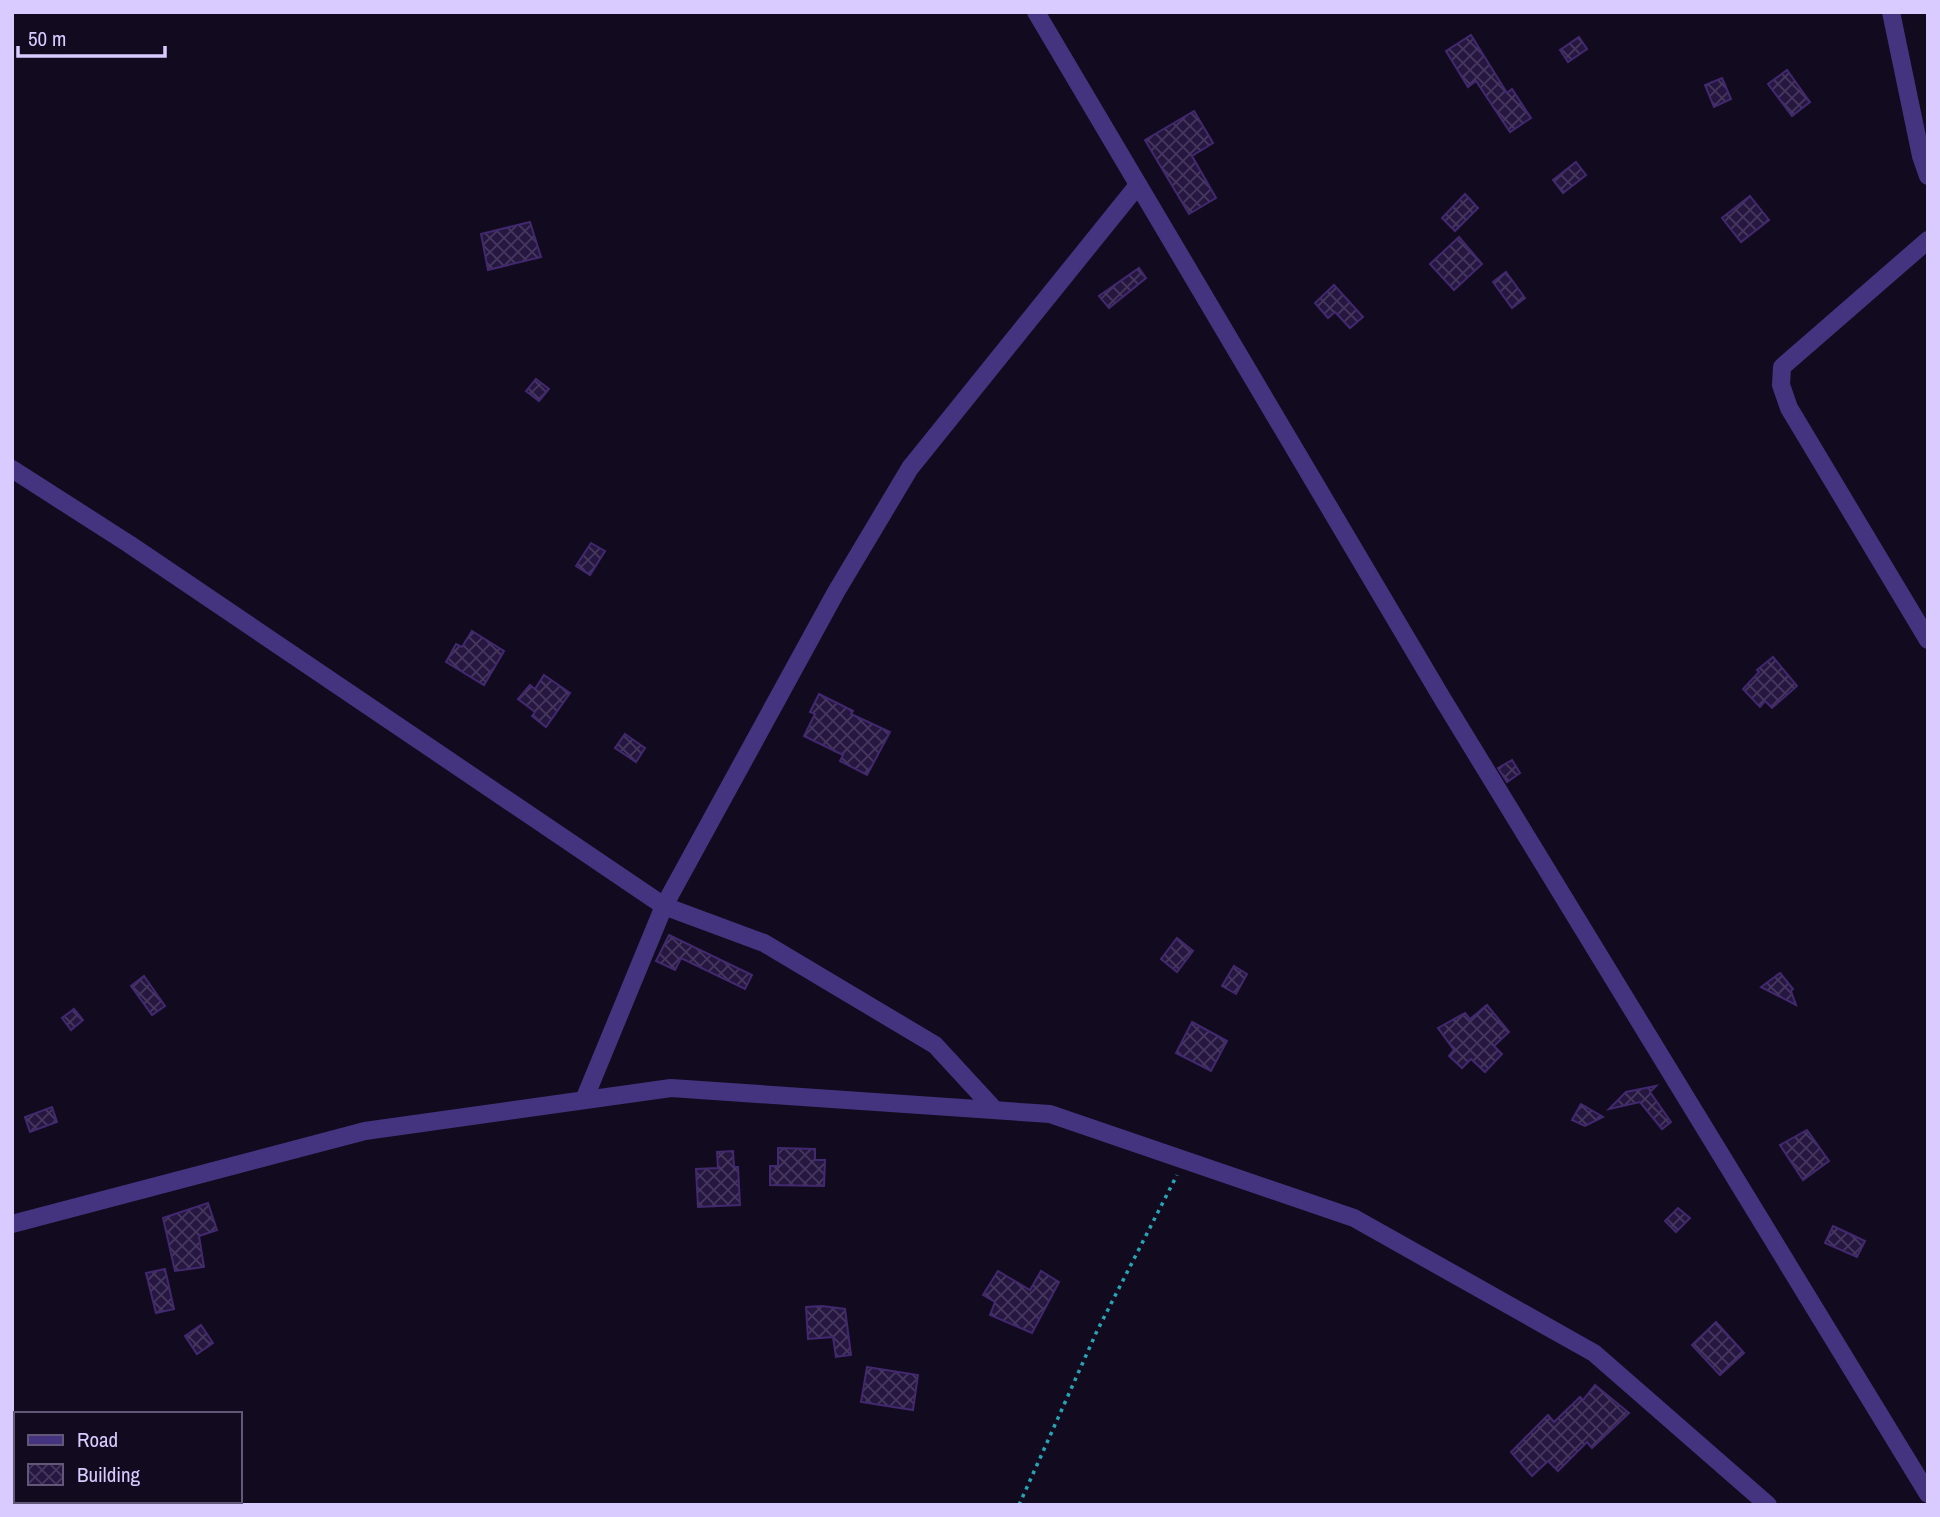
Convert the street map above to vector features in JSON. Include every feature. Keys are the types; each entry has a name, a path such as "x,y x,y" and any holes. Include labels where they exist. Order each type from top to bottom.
{"street":[{"path":"1036,12 1442,698 1928,1494"},
{"path":"1891,12 1921,156 1928,176"},
{"path":"584,1100 664,906 836,592 910,468 1138,185"},
{"path":"1928,240 1782,367 1781,385 1789,408 1928,640"},
{"path":"12,469 129,544 664,906 764,943 935,1045 995,1110"},
{"path":"12,1224 365,1131 671,1088 1050,1114 1353,1218 1594,1353 1768,1505"}],"path":[{"path":"1019,1505 1097,1331 1185,1160"}],"building":[{"path":"1471,35 1507,93 1512,89 1531,118 1510,132 1476,81 1468,87 1446,51"},
{"path":"1579,37 1587,49 1568,62 1560,50"},
{"path":"1787,70 1810,102 1792,116 1768,84"},
{"path":"1722,78 1731,99 1714,107 1705,85"},
{"path":"1194,111 1213,143 1192,156 1216,198 1189,214 1145,140"},
{"path":"1576,162 1586,175 1563,193 1553,180"},
{"path":"1465,194 1478,208 1455,231 1442,218"},
{"path":"1750,196 1769,220 1741,242 1722,218"},
{"path":"530,222 541,257 488,270 481,234"},
{"path":"1459,237 1482,264 1454,290 1430,264"},
{"path":"1139,268 1146,278 1109,308 1099,296"},
{"path":"1506,272 1525,298 1512,308 1493,282"},
{"path":"1334,285 1363,317 1350,328 1335,312 1328,318 1315,303"},
{"path":"536,379 549,389 539,401 526,391"},
{"path":"591,543 605,551 590,575 576,566"},
{"path":"472,631 504,651 484,685 446,662 456,644 462,647"},
{"path":"1773,657 1797,686 1772,708 1765,701 1760,707 1743,689 1759,672 1757,670"},
{"path":"544,675 570,693 546,727 532,716 535,712 518,699 530,685 535,689"},
{"path":"819,694 853,711 851,714 890,732 867,775 840,761 843,755 804,736 815,714 810,712"},
{"path":"625,734 645,748 636,762 615,748"},
{"path":"1512,760 1520,773 1507,782 1498,768"},
{"path":"669,935 752,975 745,989 681,958 675,970 656,961"},
{"path":"1177,938 1193,951 1177,972 1161,959"},
{"path":"1234,966 1247,974 1236,994 1222,986"},
{"path":"1780,973 1793,989 1791,991 1796,1005 1761,987"},
{"path":"144,976 165,1006 152,1015 131,986"},
{"path":"1487,1005 1509,1032 1494,1046 1502,1054 1485,1072 1471,1059 1462,1068 1449,1056 1454,1050 1438,1028 1465,1013 1470,1019"},
{"path":"74,1009 83,1020 71,1030 62,1018"},
{"path":"1192,1022 1227,1041 1211,1071 1176,1053"},
{"path":"1656,1086 1650,1092 1671,1122 1662,1129 1640,1102 1609,1109 1626,1092"},
{"path":"1581,1104 1603,1117 1585,1126 1572,1120"},
{"path":"52,1107 57,1122 30,1132 25,1117"},
{"path":"1807,1130 1829,1161 1803,1180 1780,1145"},
{"path":"778,1148 815,1149 815,1160 825,1160 824,1186 770,1185 770,1166 778,1166"},
{"path":"733,1151 734,1167 738,1167 740,1205 698,1207 696,1169 718,1168 717,1152"},
{"path":"208,1203 217,1230 199,1236 204,1267 175,1271 163,1218"},
{"path":"1678,1208 1690,1218 1676,1232 1665,1221"},
{"path":"1833,1226 1865,1241 1857,1257 1825,1243"},
{"path":"165,1269 174,1309 156,1313 146,1273"},
{"path":"998,1271 1030,1290 1041,1271 1059,1282 1032,1333 990,1315 995,1302 983,1295"},
{"path":"806,1307 845,1309 851,1355 836,1357 833,1337 808,1339"},
{"path":"1716,1322 1744,1353 1720,1375 1692,1345"},
{"path":"201,1325 213,1343 197,1354 185,1336"},
{"path":"867,1367 918,1375 913,1410 861,1402"},
{"path":"1595,1385 1629,1413 1592,1448 1587,1442 1558,1471 1548,1461 1532,1476 1511,1452 1548,1415 1554,1422 1580,1397 1583,1400"}]}
